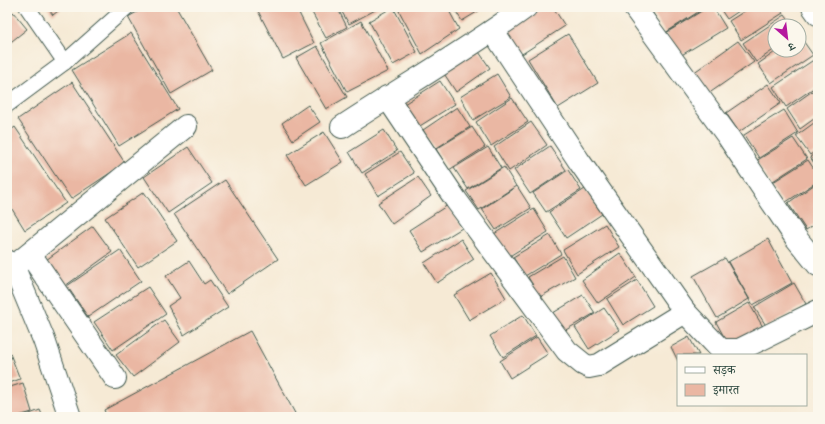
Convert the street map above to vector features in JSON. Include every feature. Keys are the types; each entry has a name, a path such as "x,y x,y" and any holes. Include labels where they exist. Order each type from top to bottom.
{"street":[{"path":"342,127 493,31 526,7"},
{"path":"634,7 727,135 796,238 818,265"},
{"path":"813,7 818,14"},
{"path":"493,31 579,161 685,312 720,350 739,350 818,311"},
{"path":"387,97 456,200 567,351 583,364 589,367 599,365 685,312"},
{"path":"70,417 44,340 17,275 10,265 30,254 186,126"},
{"path":"30,254 116,378"}],"lane":[{"path":"27,7 65,62"},
{"path":"7,105 65,62 127,7"}],"building":[{"path":"47,7 63,7 53,15"},
{"path":"146,7 176,7 212,70 171,94 128,17"},
{"path":"265,7 296,7 314,43 283,59 258,11"},
{"path":"309,7 337,7 347,27 326,38"},
{"path":"339,7 381,7 349,24"},
{"path":"393,7 417,52 393,65 369,21"},
{"path":"397,7 447,7 459,29 422,54"},
{"path":"453,7 482,7 482,9 462,21"},
{"path":"545,7 553,7 565,26 519,56 504,32"},
{"path":"656,7 706,7 665,33 651,10"},
{"path":"708,7 713,7 726,28 680,56 666,33"},
{"path":"719,7 745,7 727,19"},
{"path":"751,7 779,7 783,13 775,18 767,18 767,23 741,40 729,21"},
{"path":"13,12 27,29 7,45 7,17"},
{"path":"785,15 787,18 780,18"},
{"path":"361,21 388,71 347,92 321,43"},
{"path":"767,27 767,54 756,62 743,43"},
{"path":"131,33 178,109 119,146 72,70"},
{"path":"568,34 598,83 558,108 528,59"},
{"path":"738,41 754,62 708,94 693,73"},
{"path":"317,46 347,97 326,109 296,58"},
{"path":"807,46 813,55 771,83 758,64 767,58 807,58"},
{"path":"477,49 490,68 456,92 443,72"},
{"path":"815,59 818,63 818,85 786,107 773,87"},
{"path":"497,74 511,97 473,120 460,97"},
{"path":"440,81 455,104 415,129 401,106"},
{"path":"72,82 125,163 71,199 18,119"},
{"path":"768,84 781,103 739,132 726,113"},
{"path":"818,87 818,116 800,129 787,109"},
{"path":"512,98 528,122 491,146 476,122"},
{"path":"308,105 320,122 293,140 282,123"},
{"path":"457,107 470,127 435,149 423,130"},
{"path":"784,110 798,133 759,158 744,135"},
{"path":"818,120 818,149 810,155 796,136"},
{"path":"531,122 547,145 509,171 494,147"},
{"path":"15,127 66,203 25,230 7,201 7,133"},
{"path":"472,127 485,147 449,170 436,149"},
{"path":"384,130 397,151 362,173 349,152"},
{"path":"324,132 343,162 306,185 287,155"},
{"path":"793,138 807,159 770,183 756,161"},
{"path":"550,146 566,170 530,194 514,170"},
{"path":"188,147 212,183 168,213 144,177"},
{"path":"488,147 501,168 468,189 454,168"},
{"path":"400,152 414,173 378,196 365,174"},
{"path":"818,152 818,169 810,157"},
{"path":"808,160 818,175 818,181 783,204 770,184"},
{"path":"504,167 516,186 479,210 466,191"},
{"path":"568,170 581,190 546,212 533,193"},
{"path":"418,177 431,196 392,224 378,203"},
{"path":"225,180 278,259 227,294 174,214"},
{"path":"818,182 818,222 806,230 788,203"},
{"path":"517,186 531,208 496,230 482,209"},
{"path":"585,189 602,214 566,238 549,212"},
{"path":"144,192 177,241 138,267 105,218"},
{"path":"448,205 462,228 423,252 409,230"},
{"path":"534,209 548,232 508,257 494,234"},
{"path":"605,224 619,247 577,274 563,250"},
{"path":"93,226 112,252 65,286 46,260"},
{"path":"550,235 561,254 525,276 513,257"},
{"path":"461,239 474,259 437,283 424,263"},
{"path":"768,239 792,283 753,305 728,262"},
{"path":"120,250 141,281 88,317 67,286"},
{"path":"620,253 636,277 598,303 582,280"},
{"path":"563,256 575,277 540,297 528,277"},
{"path":"725,258 749,299 717,318 693,276"},
{"path":"189,261 204,284 210,280 228,307 184,335 168,306 180,298 166,276"},
{"path":"491,273 506,298 469,320 454,295"},
{"path":"637,280 653,306 623,325 607,299"},
{"path":"794,283 806,304 767,327 754,307"},
{"path":"148,287 166,314 113,350 94,322"},
{"path":"583,295 595,313 564,331 553,313"},
{"path":"749,303 763,327 729,346 716,322"},
{"path":"604,308 619,330 589,349 575,327"},
{"path":"523,315 536,336 503,357 490,336"},
{"path":"164,320 180,342 133,377 116,355"},
{"path":"250,331 297,417 107,417 104,410"},
{"path":"537,337 548,354 510,378 500,361"},
{"path":"689,337 698,354 677,354 677,359 671,347"},
{"path":"7,346 20,379 7,384"},
{"path":"23,383 32,412 15,417 7,417 7,388"},
{"path":"40,410 43,417 22,417"}]}
